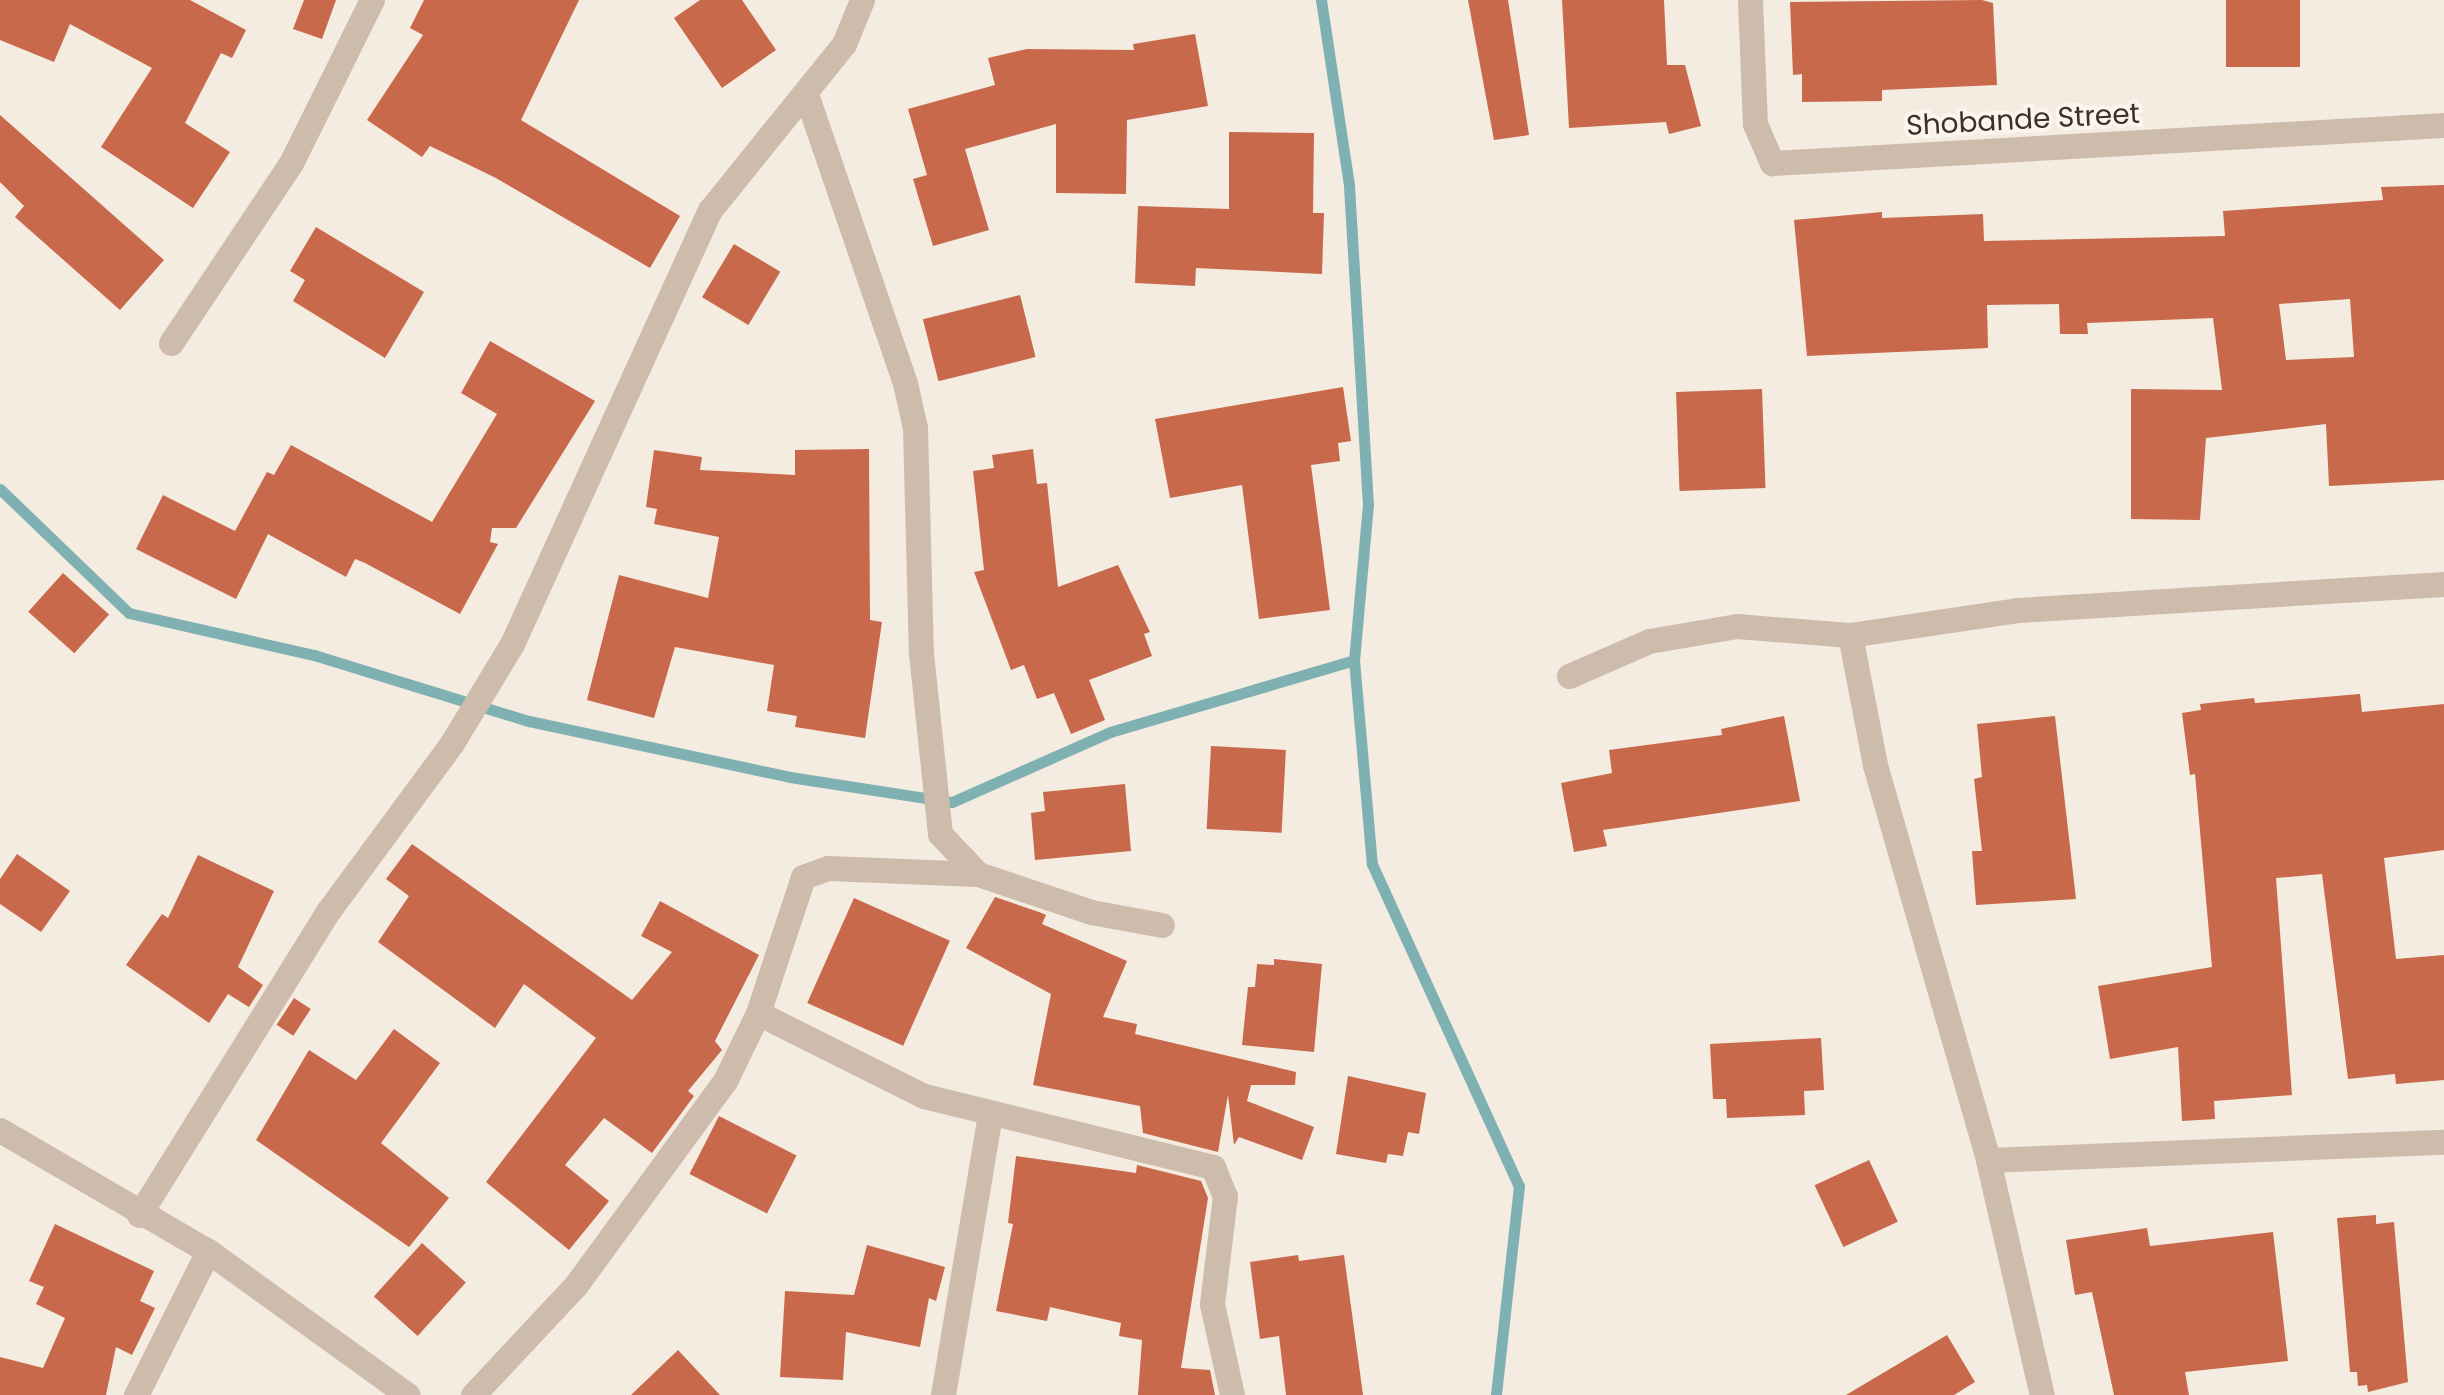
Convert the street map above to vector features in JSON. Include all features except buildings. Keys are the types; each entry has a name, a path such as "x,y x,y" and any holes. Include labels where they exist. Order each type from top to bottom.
{"street":[{"path":"170,343 290,163 372,0"},
{"path":"139,1214 329,910 452,743 512,644 710,210 844,44 862,0"},
{"name":"Shobande Street","path":"1750,0 1755,124 1772,163 2444,125"},
{"path":"806,94 905,383 915,428 921,653 940,834 978,874"},
{"path":"1569,676 1649,641 1737,626 1850,635 2018,610 2444,584"},
{"path":"1850,635 1875,765 1988,1160 2042,1395"},
{"path":"473,1395 576,1285 725,1081 758,1013 803,877 828,868 978,874 1091,912 1162,926"},
{"path":"758,1013 924,1096 1213,1167 1222,1178 1212,1304 1232,1395"},
{"path":"943,1395 990,1114"},
{"path":"0,1130 208,1251 408,1395"},
{"path":"1988,1160 2444,1142"},
{"path":"136,1395 208,1251"}],"waterway":[{"path":"1321,0 1349,186 1368,504 1354,660 1372,864 1519,1186 1496,1395"},
{"path":"0,489 129,613 314,655 529,721 790,777 952,802 1110,732 1354,660"}]}
